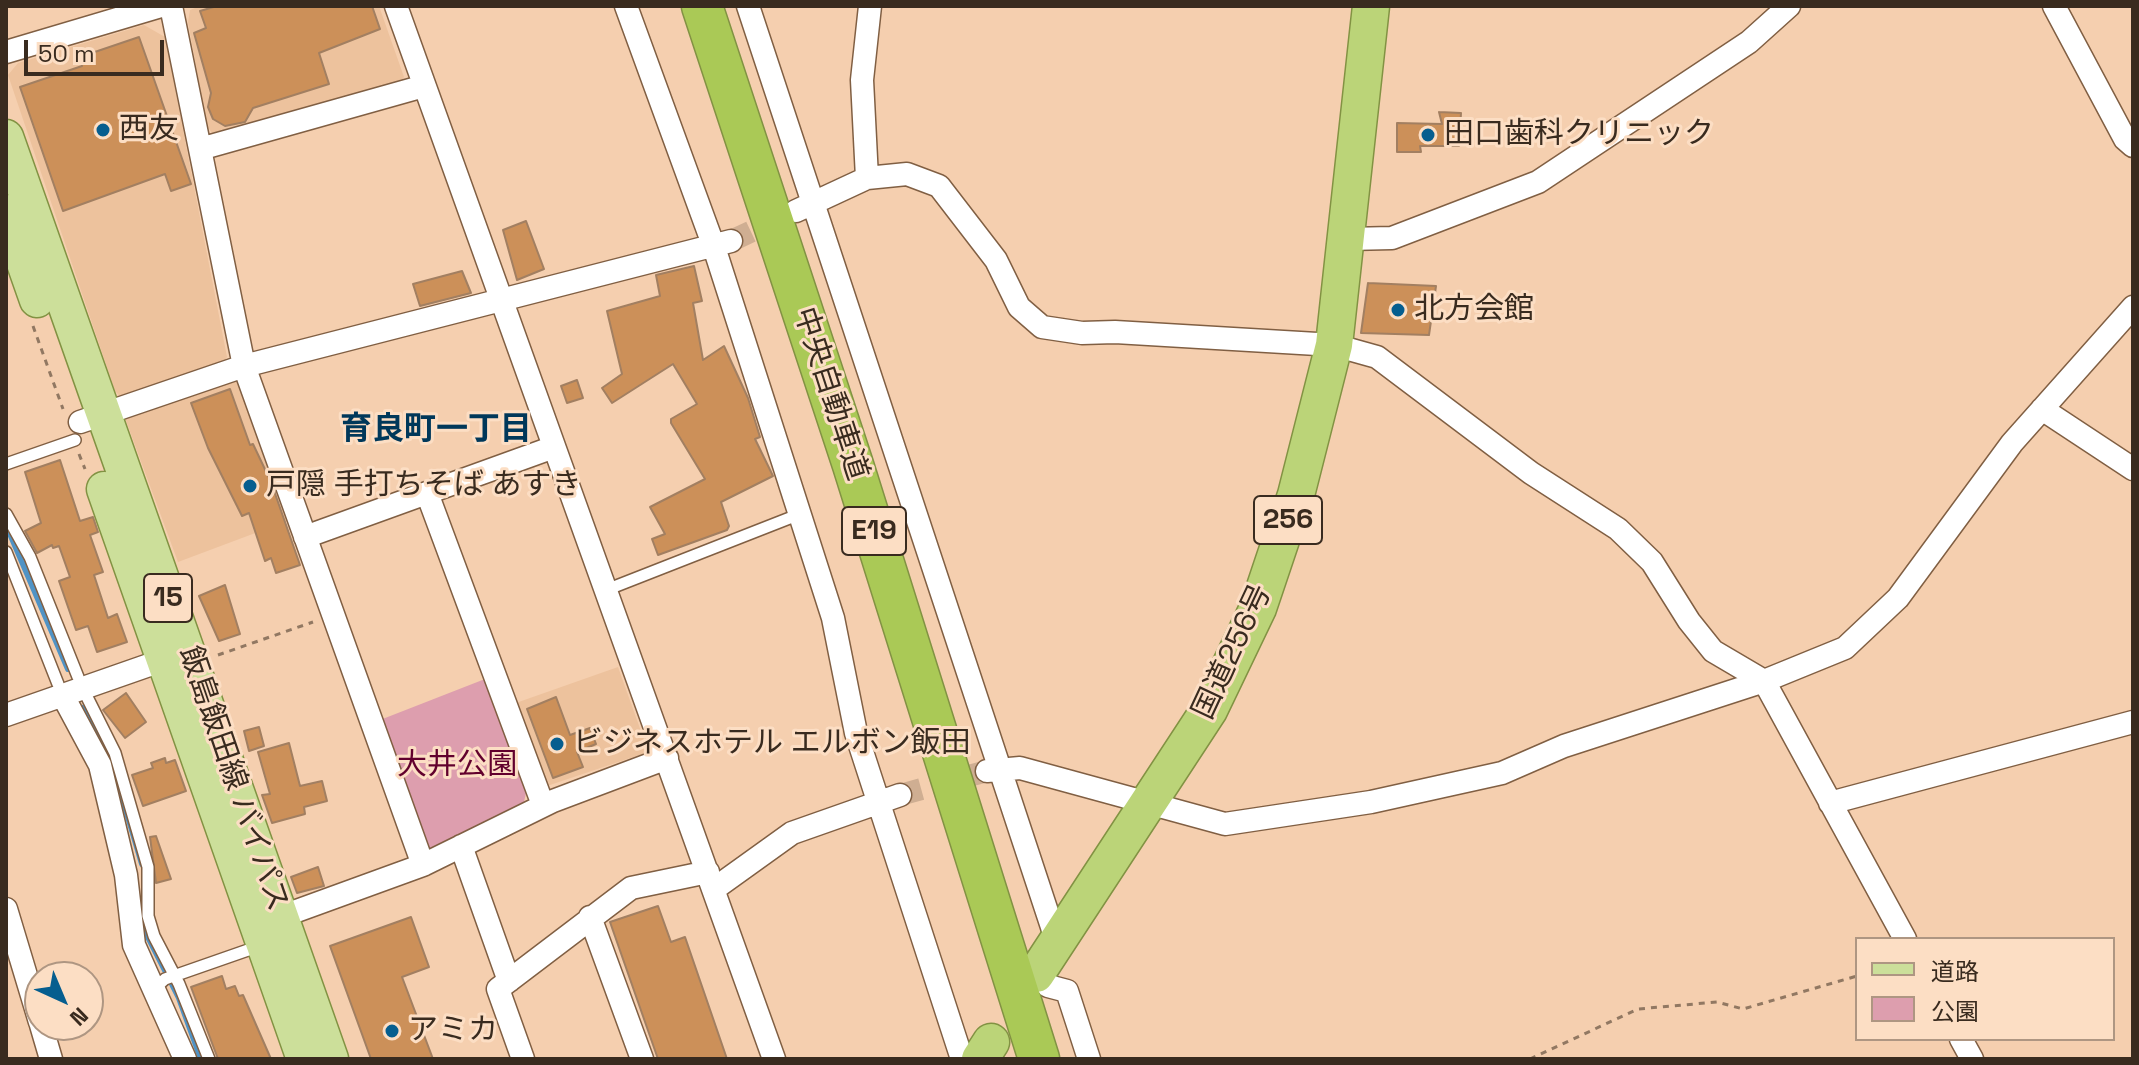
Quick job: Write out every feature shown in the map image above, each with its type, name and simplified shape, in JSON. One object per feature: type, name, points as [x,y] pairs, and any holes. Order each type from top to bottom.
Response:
[{"type":"highway","name":"中央自動車道","points":[[675,6],[736,182],[986,1055]]},
{"type":"highway","name":"中央自動車道","points":[[702,6],[849,451],[1039,1059]]},
{"type":"highway","name":"国道256号","points":[[1045,961],[1209,710],[1258,608],[1296,495],[1334,345],[1348,239],[1371,6]]},
{"type":"main road","name":"飯島飯田線 バイパス","points":[[6,137],[85,426]]},
{"type":"main road","name":"飯島飯田線 バイパス","points":[[6,212],[85,426],[188,656],[263,930],[304,1059]]},
{"type":"main road","name":"飯島飯田線 バイパス","points":[[263,930],[331,1059]]},
{"type":"street","points":[[6,52],[161,6]]},
{"type":"street","points":[[171,6],[244,366],[423,865]]},
{"type":"street","points":[[396,6],[774,1059]]},
{"type":"street","points":[[626,6],[722,244],[833,618],[856,733],[877,800],[986,1055]]},
{"type":"street","points":[[748,6],[806,207],[994,771],[1045,961],[1048,986],[1067,991],[1089,1059]]},
{"type":"street","points":[[867,178],[862,80],[870,6]]},
{"type":"street","points":[[1348,239],[1392,238],[1538,182],[1749,42],[1789,6]]},
{"type":"street","points":[[2054,6],[2117,125],[2133,146]]},
{"type":"street","points":[[200,149],[424,86]]},
{"type":"street","points":[[806,207],[867,178],[907,174],[939,186],[996,260],[1019,307],[1042,327],[1082,333],[1115,332],[1334,345],[1377,357],[1531,473],[1618,529],[1652,562],[1689,621],[1713,651],[1764,681],[1904,937]]},
{"type":"street","points":[[85,426],[244,366],[722,244]]},
{"type":"street","points":[[994,771],[1020,768],[1225,824],[1371,802],[1502,773],[1564,746],[1764,681],[1845,648],[1898,598],[2012,443],[2133,307]]},
{"type":"street","points":[[2042,409],[2133,469]]},
{"type":"street","points":[[305,537],[554,447]]},
{"type":"street","points":[[427,493],[543,805]]},
{"type":"street","points":[[6,715],[70,686],[188,656]]},
{"type":"street","points":[[70,686],[100,765],[126,875],[134,945],[167,980],[185,1059]]},
{"type":"street","points":[[1830,803],[2133,722]]},
{"type":"street","points":[[263,930],[423,865],[543,805],[667,758]]},
{"type":"street","points":[[523,1059],[498,989],[631,888],[711,881],[792,833],[877,800],[900,795]]},
{"type":"street","points":[[461,846],[509,981]]},
{"type":"street","points":[[6,909],[24,970]]},
{"type":"street","points":[[590,917],[642,1059]]},
{"type":"street","points":[[1962,1041],[1972,1059]]},
{"type":"lane","points":[[6,464],[85,426]]},
{"type":"lane","points":[[6,514],[30,557],[70,686]]},
{"type":"lane","points":[[606,590],[800,514]]},
{"type":"lane","points":[[6,552],[70,686]]},
{"type":"lane","points":[[209,1059],[167,980],[263,930]]},
{"type":"path","points":[[188,656],[331,615]]},
{"type":"path","points":[[1530,1059],[1638,1009],[1717,1002],[1743,1009],[1855,977]]},
{"type":"shaded area","points":[[200,6],[379,6],[404,77],[400,84],[212,133],[207,126],[188,22],[190,10]]},
{"type":"shaded area","points":[[144,25],[165,37],[227,357],[223,364],[122,398],[115,391],[8,75],[18,63]]},
{"type":"shaded area","points":[[232,378],[243,387],[290,520],[178,562],[125,418]]},
{"type":"shaded area","points":[[618,667],[647,748],[645,753],[544,787],[513,704]]},
{"type":"green space","name":"大井公園","points":[[485,679],[526,793],[524,802],[521,808],[428,850],[380,720]]},
{"type":"building","points":[[217,6],[372,6],[380,29],[319,53],[329,84],[253,108],[245,122],[225,126],[213,119],[208,107],[211,93],[194,33],[206,28],[200,11]]},
{"type":"building","name":"西友","points":[[139,37],[191,184],[171,191],[165,174],[63,211],[20,87],[82,66],[80,57]]},
{"type":"building","name":"田口歯科クリニック","points":[[1439,112],[1461,113],[1459,146],[1420,146],[1421,152],[1397,152],[1397,123],[1442,124]]},
{"type":"building","points":[[526,221],[544,269],[517,280],[503,230]]},
{"type":"building","points":[[694,266],[702,301],[693,303],[703,360],[724,346],[748,398],[760,437],[755,439],[773,476],[721,502],[729,526],[727,530],[658,555],[652,539],[665,534],[650,507],[705,479],[671,423],[671,419],[697,404],[673,364],[612,403],[602,388],[622,374],[607,311],[660,296],[656,275]]},
{"type":"building","points":[[462,271],[471,293],[420,306],[413,284]]},
{"type":"building","name":"北方会館","points":[[1368,283],[1436,286],[1429,335],[1361,333]]},
{"type":"building","points":[[577,380],[583,398],[567,403],[561,386]]},
{"type":"building","points":[[230,389],[250,445],[253,444],[271,482],[300,565],[276,573],[271,558],[265,561],[249,513],[242,516],[208,448],[191,403]]},
{"type":"building","points":[[60,460],[80,521],[93,517],[98,532],[90,535],[103,572],[94,575],[108,618],[117,614],[127,642],[97,652],[88,626],[76,630],[59,581],[70,577],[59,546],[53,548],[52,545],[37,553],[25,531],[41,523],[25,472]]},
{"type":"building","points":[[225,585],[240,634],[219,641],[199,596]]},
{"type":"building","points":[[126,693],[146,722],[125,738],[103,710]]},
{"type":"building","name":"ビジネスホテル エルボン飯田","points":[[556,697],[570,735],[590,728],[596,744],[577,752],[583,767],[553,778],[527,709]]},
{"type":"building","points":[[259,727],[264,746],[249,751],[244,731]]},
{"type":"building","points":[[289,743],[300,786],[322,781],[327,801],[304,807],[305,814],[272,823],[262,795],[270,794],[258,752]]},
{"type":"building","points":[[165,758],[166,763],[175,760],[186,791],[143,806],[132,775],[153,768],[151,763]]},
{"type":"building","points":[[156,836],[171,879],[156,883],[150,837]]},
{"type":"building","points":[[318,867],[324,886],[297,893],[291,877]]},
{"type":"building","points":[[658,906],[671,942],[685,937],[727,1059],[658,1059],[610,922]]},
{"type":"building","points":[[411,917],[429,967],[402,977],[433,1059],[371,1059],[330,946]]},
{"type":"building","points":[[222,976],[226,989],[235,986],[239,996],[243,995],[271,1059],[218,1059],[191,987]]},
{"type":"waterway","points":[[8,529],[68,669]]},
{"type":"waterway","points":[[82,708],[113,766],[142,864]]},
{"type":"waterway","points":[[143,899],[147,935],[179,998],[201,1059]]},
{"type":"tunnel","points":[[731,241],[780,218]]},
{"type":"tunnel","points":[[900,795],[987,771]]},
{"type":"place","name":"西友","points":[[103,130]]},
{"type":"place","name":"田口歯科クリニック","points":[[1428,135]]},
{"type":"place","name":"北方会館","points":[[1398,310]]},
{"type":"place","name":"戸隠 手打ちそば あすき","points":[[250,486]]},
{"type":"place","name":"ビジネスホテル エルボン飯田","points":[[557,744]]},
{"type":"place","name":"アミカ","points":[[392,1031]]},
{"type":"district","name":"育良町一丁目","points":[[436,430]]}]
